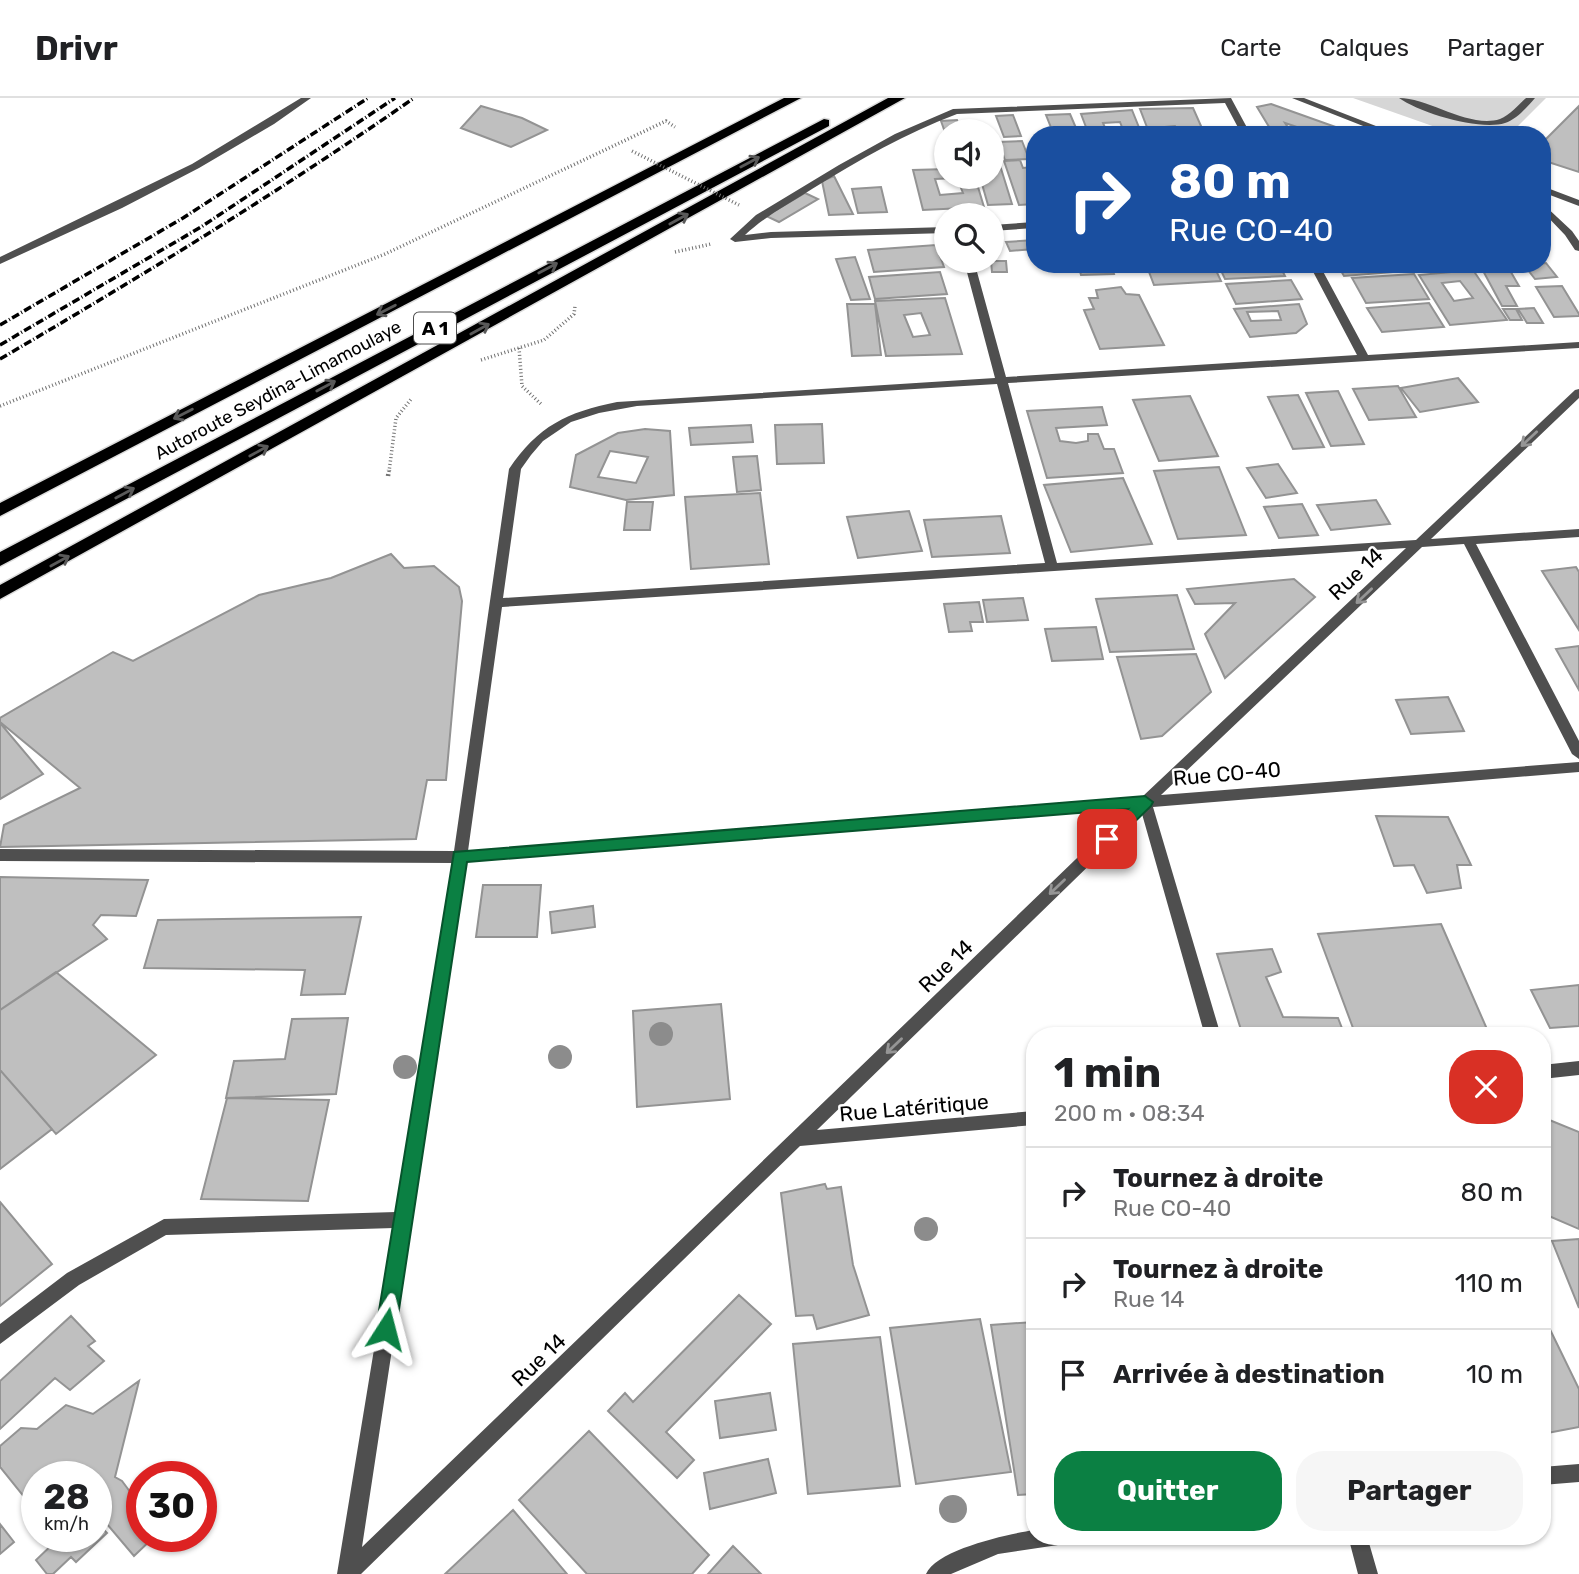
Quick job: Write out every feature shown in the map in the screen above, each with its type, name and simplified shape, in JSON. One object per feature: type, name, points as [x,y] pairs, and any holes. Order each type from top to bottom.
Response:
[{"type":"highway","name":"Autoroute Seydina-Limamoulaye","points":[[0,510],[794,98]]},
{"type":"highway","name":"Autoroute Seydina-Limamoulaye","points":[[0,560],[871,98]]},
{"type":"highway","points":[[0,593],[898,98]]},
{"type":"highway","points":[[0,495],[113,450]]},
{"type":"street","points":[[0,261],[193,168],[243,140],[307,98]]},
{"type":"street","points":[[1296,98],[1371,126]]},
{"type":"street","points":[[1403,98],[1446,113],[1495,122],[1506,120],[1531,98]]},
{"type":"street","points":[[735,239],[749,224],[831,174],[921,123],[956,111],[984,107],[1228,99],[1242,126]]},
{"type":"street","points":[[1551,192],[1579,202]]},
{"type":"street","points":[[1551,199],[1566,198]]},
{"type":"street","points":[[1551,215],[1579,248]]},
{"type":"street","points":[[1004,227],[1026,226]]},
{"type":"street","points":[[735,239],[771,234],[934,230]]},
{"type":"street","points":[[972,273],[1052,567]]},
{"type":"street","points":[[1319,273],[1364,358]]},
{"type":"street","points":[[347,1574],[460,857],[515,469],[524,454],[559,422],[584,410],[636,403],[1579,345]]},
{"type":"street","name":"Rue 14","points":[[347,1574],[1145,802],[1579,393]]},
{"type":"street","points":[[498,603],[1579,533]]},
{"type":"street","points":[[1468,540],[1579,754]]},
{"type":"street","name":"Rue CO-40","points":[[0,855],[460,857],[1579,767]]},
{"type":"street","points":[[1145,802],[1210,1027]]},
{"type":"street","points":[[1551,1071],[1579,1068]]},
{"type":"street","name":"Rue Latéritique","points":[[798,1139],[1026,1119]]},
{"type":"street","points":[[0,1335],[73,1279],[164,1227],[404,1220]]},
{"type":"street","points":[[1551,1475],[1579,1473]]},
{"type":"street","points":[[936,1574],[942,1568],[998,1545],[1026,1541]]},
{"type":"street","points":[[1359,1545],[1367,1574]]},
{"type":"path","points":[[0,406],[385,254],[666,121],[677,126],[666,132]]},
{"type":"path","points":[[643,144],[632,150],[739,205]]},
{"type":"path","points":[[670,253],[735,239]]},
{"type":"path","points":[[473,363],[544,340],[573,314],[575,306]]},
{"type":"path","points":[[519,348],[522,386],[559,422]]},
{"type":"path","points":[[388,476],[396,418],[410,399],[420,393]]},
{"type":"shaded area","points":[[1353,98],[1546,98],[1518,126],[1432,126]]},
{"type":"building","points":[[1271,104],[1333,126],[1294,126],[1285,123],[1287,126],[1269,126],[1257,107]]},
{"type":"building","points":[[481,106],[522,118],[547,130],[511,147],[461,128]]},
{"type":"building","points":[[1579,106],[1579,172],[1551,163],[1551,134]]},
{"type":"building","points":[[1193,108],[1201,126],[1147,126],[1140,109]]},
{"type":"building","points":[[1132,110],[1138,126],[1122,126],[1120,122],[1103,123],[1104,126],[1086,126],[1081,114]]},
{"type":"building","points":[[1070,114],[1075,126],[1050,126],[1046,115]]},
{"type":"building","points":[[1013,115],[1021,136],[1004,137],[1004,119],[997,119],[996,116]]},
{"type":"building","points":[[1022,141],[1026,159],[1005,160],[1004,142]]},
{"type":"building","points":[[1020,160],[1023,168],[1026,168],[1026,205],[1019,205],[1004,161]]},
{"type":"building","points":[[934,169],[934,189],[938,189],[940,195],[963,193],[961,189],[979,189],[983,203],[934,203],[934,209],[923,210],[913,170]]},
{"type":"building","points":[[834,176],[853,214],[829,215],[822,181]]},
{"type":"building","points":[[1004,178],[1012,204],[987,203],[983,189],[1004,189]]},
{"type":"building","points":[[881,187],[887,212],[858,213],[852,189]]},
{"type":"building","points":[[805,193],[818,199],[779,222],[766,216]]},
{"type":"building","points":[[1026,241],[1026,250],[1010,251],[1006,242]]},
{"type":"building","points":[[934,245],[934,268],[874,272],[868,250]]},
{"type":"building","points":[[855,257],[870,299],[851,300],[836,259]]},
{"type":"building","points":[[1551,269],[1557,277],[1535,279],[1530,273],[1551,273]]},
{"type":"building","points":[[940,273],[947,294],[875,299],[869,277]]},
{"type":"building","points":[[1080,273],[1114,274],[1081,275]]},
{"type":"building","points":[[1149,273],[1217,273],[1221,281],[1154,285]]},
{"type":"building","points":[[1222,273],[1284,273],[1285,276],[1225,279]]},
{"type":"building","points":[[1342,273],[1382,273],[1344,276]]},
{"type":"building","points":[[1475,273],[1507,320],[1450,325],[1419,275]],"holes":[[[1460,281],[1473,298],[1454,301],[1442,283]]]},
{"type":"building","points":[[1484,273],[1511,273],[1519,286],[1506,286],[1517,306],[1502,306]]},
{"type":"building","points":[[1414,274],[1429,299],[1366,303],[1352,278]]},
{"type":"building","points":[[1291,280],[1302,299],[1236,304],[1226,284]]},
{"type":"building","points":[[1562,286],[1579,316],[1554,317],[1536,287]]},
{"type":"building","points":[[1121,287],[1126,294],[1139,295],[1164,345],[1100,349],[1084,310],[1094,309],[1089,298],[1098,298],[1096,290]]},
{"type":"building","points":[[945,298],[962,354],[886,356],[875,301]],"holes":[[[921,313],[930,335],[913,337],[904,315]]]},
{"type":"building","points":[[1429,303],[1444,327],[1382,332],[1367,308]]},
{"type":"building","points":[[847,304],[875,304],[881,355],[852,356]]},
{"type":"building","points":[[1299,304],[1307,324],[1296,333],[1250,337],[1234,309]],"holes":[[[1278,311],[1281,320],[1251,321],[1247,312]]]},
{"type":"building","points":[[1534,308],[1543,323],[1527,323],[1518,309]]},
{"type":"building","points":[[1503,309],[1516,309],[1522,320],[1510,320]]},
{"type":"building","points":[[1458,378],[1478,402],[1420,412],[1401,388]]},
{"type":"building","points":[[1398,386],[1416,417],[1369,420],[1353,389]]},
{"type":"building","points":[[1338,391],[1364,444],[1331,446],[1306,393]]},
{"type":"building","points":[[1298,395],[1324,447],[1293,449],[1268,397]]},
{"type":"building","points":[[1190,396],[1218,456],[1159,461],[1133,400]]},
{"type":"building","points":[[1102,407],[1107,425],[1056,428],[1060,441],[1088,441],[1088,434],[1098,434],[1104,449],[1114,449],[1123,473],[1047,478],[1027,411]]},
{"type":"building","points":[[822,424],[824,463],[777,464],[775,425]]},
{"type":"building","points":[[751,425],[753,442],[691,445],[689,428]]},
{"type":"building","points":[[645,429],[670,431],[674,495],[626,500],[570,487],[576,455],[618,433]],"holes":[[[610,451],[648,457],[636,483],[598,477]]]},
{"type":"building","points":[[757,456],[761,490],[737,492],[733,457]]},
{"type":"building","points":[[1278,464],[1297,493],[1266,498],[1247,468]]},
{"type":"building","points":[[1219,467],[1246,535],[1178,539],[1154,471]]},
{"type":"building","points":[[1123,478],[1152,544],[1071,552],[1044,485]]},
{"type":"building","points":[[760,493],[769,564],[691,569],[685,497]]},
{"type":"building","points":[[1376,500],[1390,524],[1331,530],[1317,505]]},
{"type":"building","points":[[627,502],[653,502],[650,530],[624,530]]},
{"type":"building","points":[[1302,504],[1318,535],[1279,538],[1264,507]]},
{"type":"building","points":[[909,511],[922,551],[858,558],[847,517]]},
{"type":"building","points":[[1001,516],[1010,553],[932,557],[924,520]]},
{"type":"building","points":[[391,554],[404,568],[434,566],[459,587],[462,601],[446,780],[427,780],[416,839],[0,847],[4,825],[80,788],[0,722],[0,718],[113,652],[133,661],[259,595],[331,578]]},
{"type":"building","points":[[1576,567],[1579,572],[1579,630],[1542,571]]},
{"type":"building","points":[[1294,579],[1315,597],[1225,678],[1205,634],[1235,603],[1195,604],[1187,589]]},
{"type":"building","points":[[1177,595],[1194,649],[1110,652],[1096,599]]},
{"type":"building","points":[[1023,598],[1028,620],[987,622],[983,600]]},
{"type":"building","points":[[979,602],[983,622],[970,622],[972,631],[949,632],[944,604]]},
{"type":"building","points":[[1096,627],[1103,659],[1052,661],[1045,629]]},
{"type":"building","points":[[1579,646],[1579,690],[1556,649]]},
{"type":"building","points":[[1196,654],[1211,692],[1162,736],[1141,739],[1117,657]]},
{"type":"building","points":[[1448,697],[1464,731],[1411,734],[1396,700]]},
{"type":"building","points":[[0,723],[43,774],[0,799]]},
{"type":"building","points":[[1376,816],[1448,817],[1471,865],[1457,865],[1461,888],[1427,893],[1414,865],[1394,866]]},
{"type":"building","points":[[0,877],[148,880],[136,916],[101,915],[93,925],[107,939],[0,1010]]},
{"type":"building","points":[[483,885],[541,885],[537,937],[476,937]]},
{"type":"building","points":[[593,906],[595,927],[552,933],[550,912]]},
{"type":"building","points":[[361,917],[345,994],[301,995],[305,970],[144,968],[158,920]]},
{"type":"building","points":[[1441,924],[1486,1027],[1353,1027],[1318,934]]},
{"type":"building","points":[[1272,949],[1281,972],[1266,977],[1283,1017],[1338,1018],[1342,1027],[1240,1027],[1217,954]]},
{"type":"building","points":[[56,972],[156,1055],[56,1134],[0,1070],[0,1010]]},
{"type":"building","points":[[1579,985],[1579,1026],[1550,1027],[1531,990]]},
{"type":"building","points":[[721,1004],[730,1099],[637,1107],[633,1011]]},
{"type":"building","points":[[348,1018],[336,1094],[226,1098],[234,1061],[285,1059],[292,1019]]},
{"type":"building","points":[[0,1070],[52,1129],[0,1169]]},
{"type":"building","points":[[227,1098],[329,1100],[308,1201],[201,1199]]},
{"type":"building","points":[[1551,1121],[1579,1132],[1579,1229],[1551,1217]]},
{"type":"building","points":[[825,1184],[827,1189],[841,1187],[853,1265],[869,1315],[817,1329],[813,1315],[796,1316],[781,1193]]},
{"type":"building","points":[[0,1202],[52,1264],[0,1306]]},
{"type":"building","points":[[1579,1239],[1579,1308],[1552,1241]]},
{"type":"building","points":[[739,1295],[771,1324],[666,1432],[694,1460],[677,1478],[608,1411],[625,1393],[633,1402]]},
{"type":"building","points":[[71,1316],[95,1341],[88,1346],[104,1361],[70,1390],[55,1378],[0,1429],[0,1381]]},
{"type":"building","points":[[980,1319],[1011,1472],[916,1484],[890,1328]]},
{"type":"building","points":[[1026,1323],[1026,1494],[1018,1495],[991,1325]]},
{"type":"building","points":[[1551,1331],[1579,1389],[1579,1427],[1551,1432]]},
{"type":"building","points":[[880,1337],[900,1486],[808,1494],[793,1344]]},
{"type":"building","points":[[139,1381],[115,1477],[126,1486],[126,1547],[112,1530],[112,1461],[21,1461],[21,1493],[0,1467],[0,1446],[21,1428],[37,1429],[66,1405],[93,1414]]},
{"type":"building","points":[[770,1393],[776,1430],[720,1438],[715,1401]]},
{"type":"building","points":[[589,1431],[709,1555],[692,1574],[587,1574],[519,1500]]},
{"type":"building","points":[[768,1459],[776,1493],[710,1509],[704,1473]]},
{"type":"building","points":[[513,1510],[567,1574],[445,1574]]},
{"type":"building","points":[[0,1524],[14,1542],[0,1554]]},
{"type":"building","points":[[733,1546],[761,1574],[708,1574]]},
{"type":"building","points":[[44,1552],[87,1552],[76,1562],[71,1557],[53,1574],[47,1574],[36,1560]]},
{"type":"railway","points":[[0,325],[183,218],[368,98]]},
{"type":"railway","points":[[0,345],[201,227],[395,98]]},
{"type":"railway","points":[[0,359],[210,233],[414,98]]},
{"type":"route","points":[[386,1329],[460,857],[1145,802],[1107,839]]}]
